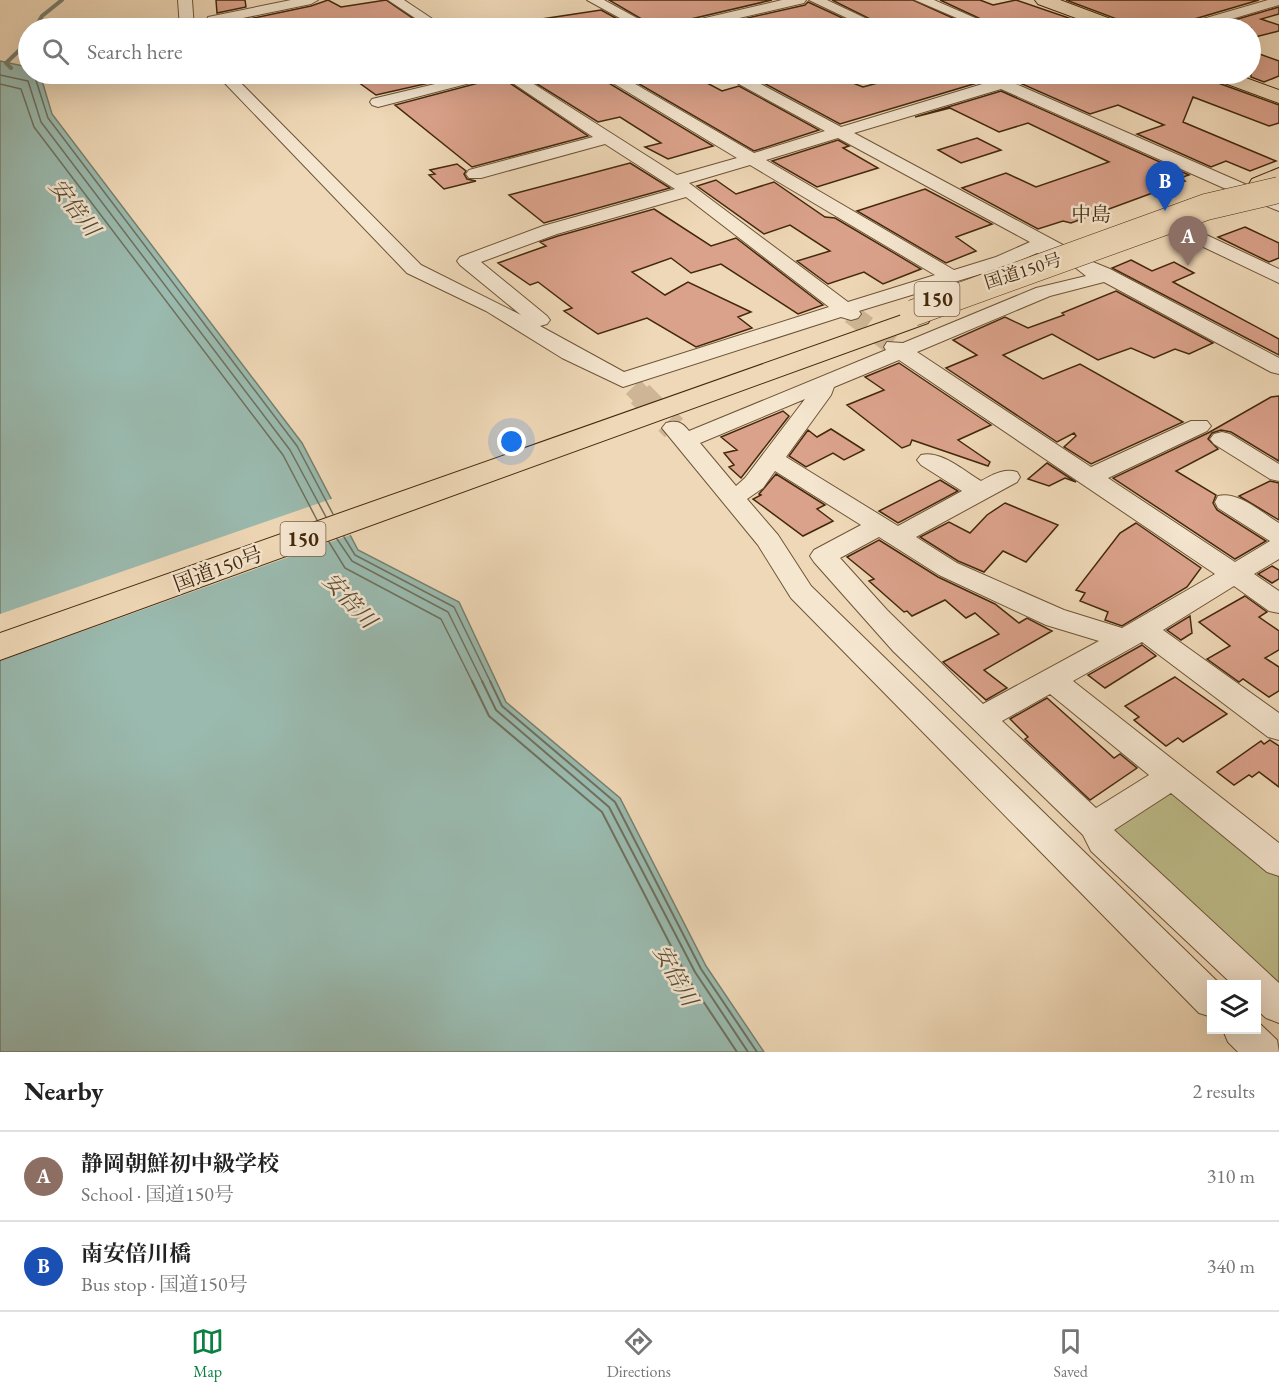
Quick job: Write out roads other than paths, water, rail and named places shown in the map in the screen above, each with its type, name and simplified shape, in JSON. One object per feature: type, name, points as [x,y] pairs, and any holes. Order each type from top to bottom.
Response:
[{"type":"main road","points":[[1029,0],[1076,18]]},
{"type":"main road","points":[[1044,0],[1092,18]]},
{"type":"main road","points":[[1261,83],[1279,90]]},
{"type":"main road","points":[[1245,84],[1279,97]]},
{"type":"main road","name":"国道150号","points":[[1074,259],[1181,229],[1271,189]]},
{"type":"main road","name":"国道150号","points":[[0,647],[600,426],[744,388],[845,353],[1074,259],[1271,189]]},
{"type":"main road","name":"国道150号","points":[[0,628],[600,426],[1207,216],[1271,189]]},
{"type":"street","points":[[184,0],[186,18]]},
{"type":"street","points":[[223,18],[311,0]]},
{"type":"street","points":[[395,0],[423,18]]},
{"type":"street","points":[[594,0],[629,18]]},
{"type":"street","points":[[722,18],[799,0]]},
{"type":"street","points":[[816,0],[856,18]]},
{"type":"street","points":[[922,0],[966,18]]},
{"type":"street","points":[[1222,18],[1279,2]]},
{"type":"street","points":[[234,84],[414,268],[493,307],[570,353],[628,384],[652,368],[846,312],[1003,261],[1032,248],[1074,259],[1096,279],[1043,292],[824,383],[680,434],[769,541],[781,564],[808,601],[1207,996]]},
{"type":"street","points":[[378,102],[453,84]]},
{"type":"street","points":[[523,84],[681,186],[846,312]]},
{"type":"street","points":[[625,84],[952,277]]},
{"type":"street","points":[[750,84],[1279,367]]},
{"type":"street","points":[[570,353],[565,340],[467,261],[751,159],[998,84]]},
{"type":"street","points":[[1004,84],[1271,189]]},
{"type":"street","points":[[475,174],[607,138]]},
{"type":"street","points":[[1181,229],[1279,277]]},
{"type":"street","points":[[899,350],[1279,604]]},
{"type":"street","points":[[733,495],[749,487],[773,459],[820,394],[824,383]]},
{"type":"street","points":[[1086,476],[1102,472],[1199,426]]},
{"type":"street","points":[[1222,439],[1279,474]]},
{"type":"street","points":[[773,459],[948,569],[1056,618],[1099,629],[1132,634],[1279,729]]},
{"type":"street","points":[[929,460],[981,492]]},
{"type":"street","points":[[1008,477],[981,492],[823,556],[847,579],[877,616],[980,719],[1094,826],[1103,841],[1251,980]]},
{"type":"street","points":[[1227,502],[1279,535]]},
{"type":"street","points":[[980,719],[1132,634],[1279,547]]},
{"type":"street","points":[[1051,679],[1279,862]]},
{"type":"street","points":[[1094,826],[1173,776]]},
{"type":"street","points":[[1261,990],[1279,1006]]},
{"type":"street","points":[[1246,1034],[1264,1052]]},
{"type":"water","name":"安倍川","points":[[0,61],[18,65],[18,84],[43,84],[52,114],[302,443],[358,550],[459,602],[506,702],[620,798],[706,966],[764,1052],[0,1052]]},
{"type":"waterway","points":[[41,18],[62,0]]},
{"type":"waterway","points":[[11,68],[6,63],[18,52]]},
{"type":"tunnel","points":[[851,314],[895,347]]},
{"type":"tunnel","points":[[633,387],[674,428]]},
{"type":"place","name":"南安倍川橋","points":[[1165,211]]},
{"type":"place","name":"静岡朝鮮初中級学校","points":[[1188,266]]},
{"type":"district","name":"中島","points":[[1091,214]]}]
